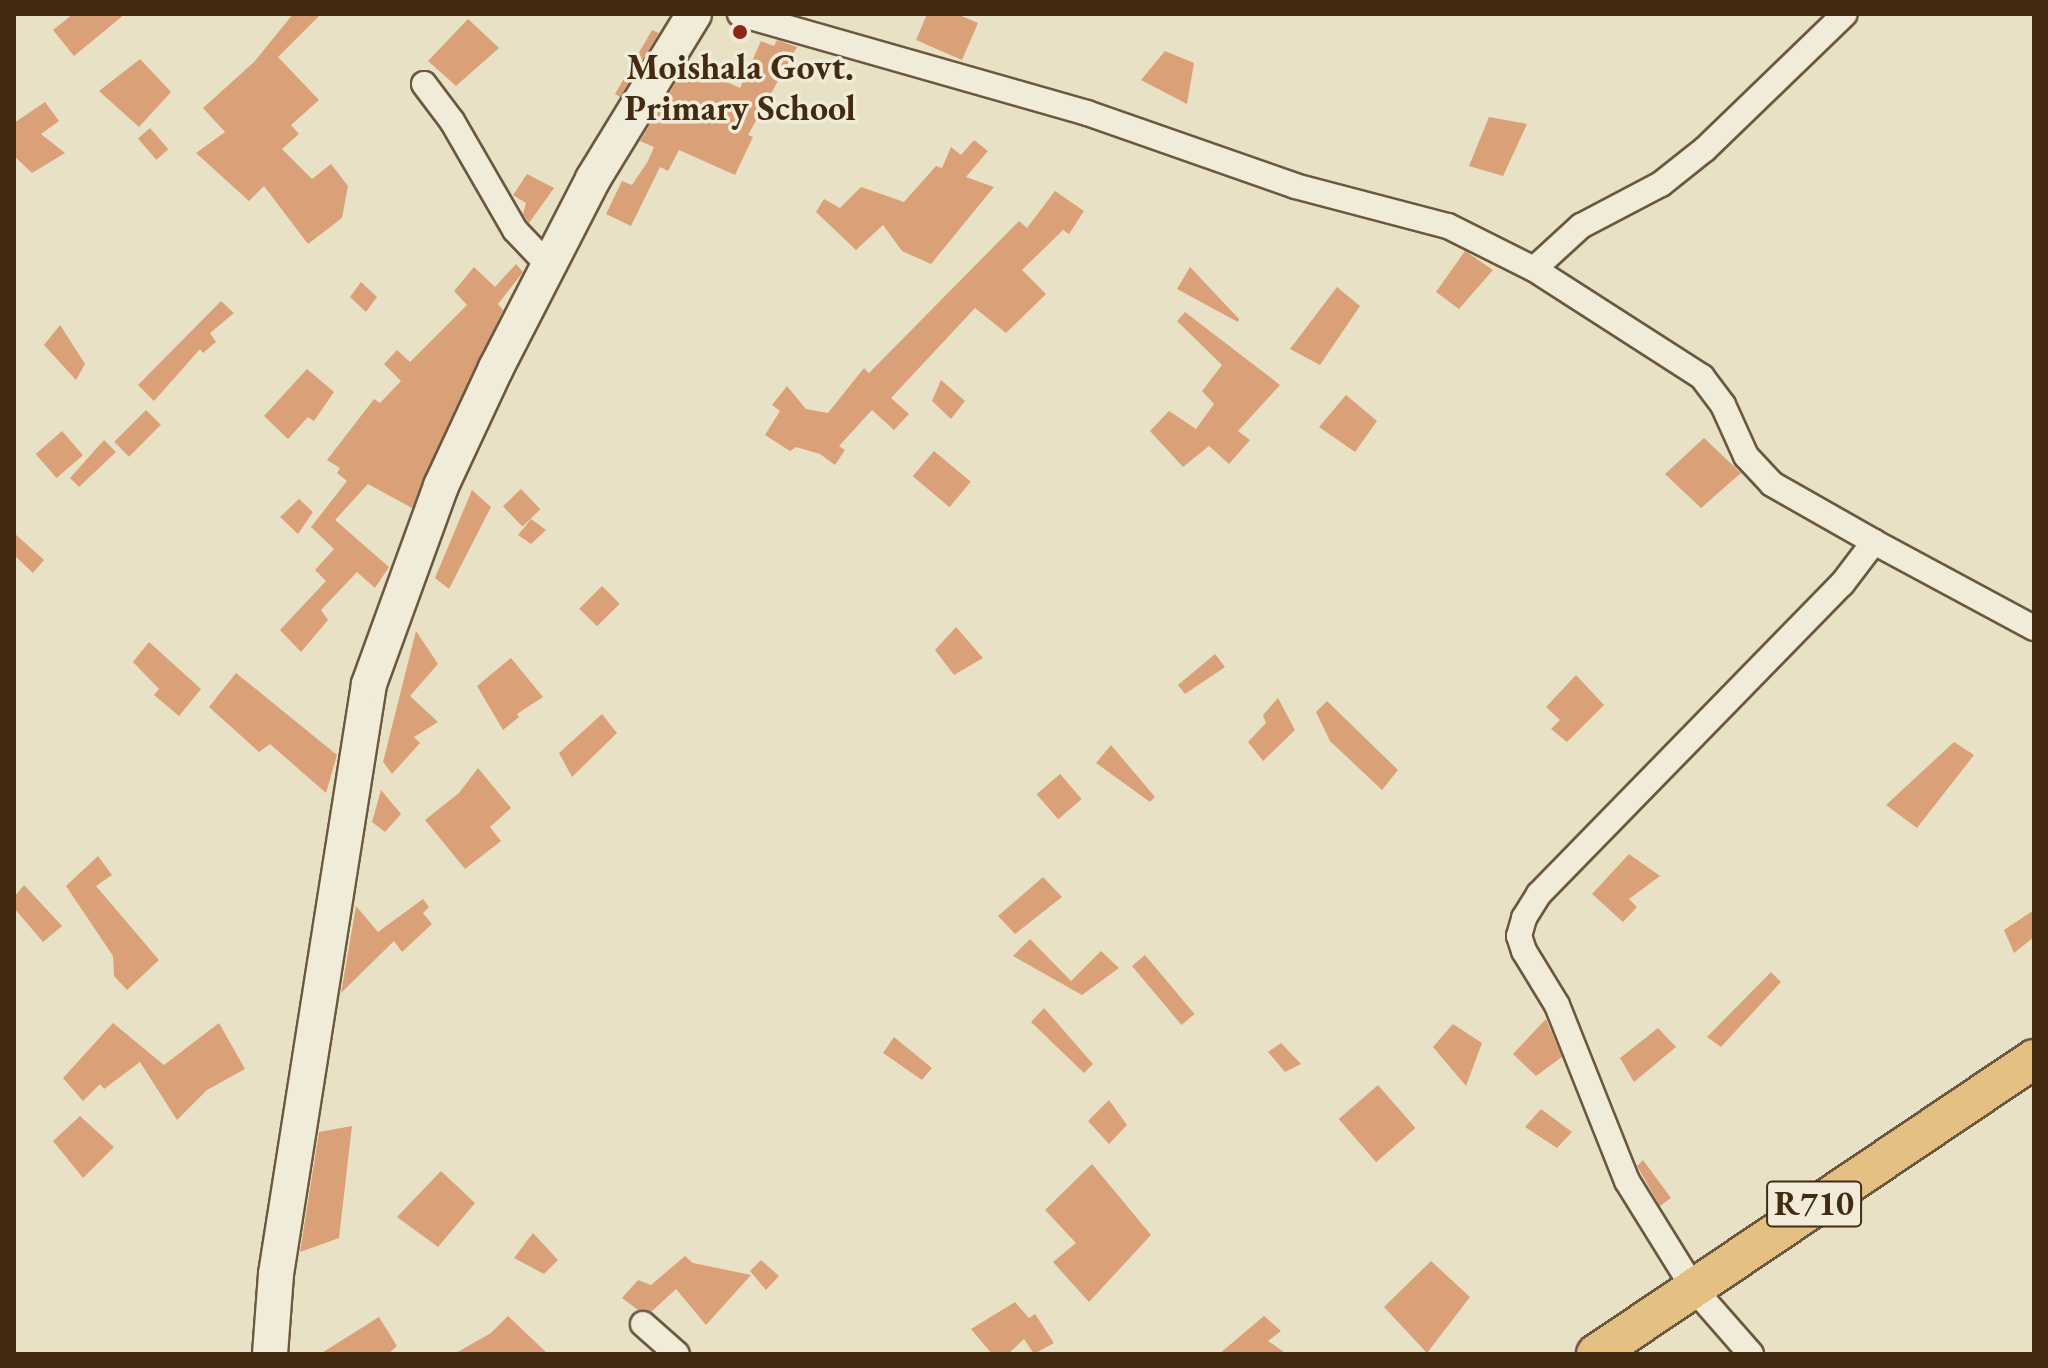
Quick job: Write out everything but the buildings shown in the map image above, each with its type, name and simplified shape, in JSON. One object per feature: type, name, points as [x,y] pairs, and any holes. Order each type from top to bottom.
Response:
[{"type":"main road","name":"R710","points":[[1596,1354],[1875,1161],[2034,1059]]},
{"type":"street","points":[[270,1354],[276,1274],[369,684],[441,486],[593,179],[694,14]]},
{"type":"street","points":[[740,14],[1087,113],[1295,186],[1448,226],[1534,269],[1702,377],[1723,405],[1746,456],[1772,484],[2033,627]]},
{"type":"street","points":[[1534,269],[1581,226],[1661,184],[1705,149],[1845,14]]},
{"type":"street","points":[[424,84],[452,121],[515,230],[549,266]]},
{"type":"street","points":[[1751,1354],[1694,1289],[1627,1181],[1557,1005],[1519,936],[1539,894],[1842,584],[1874,542]]},
{"type":"street","points":[[643,1324],[677,1354]]},
{"type":"place","name":"Moishala Govt. Primary School","points":[[740,32]]}]
